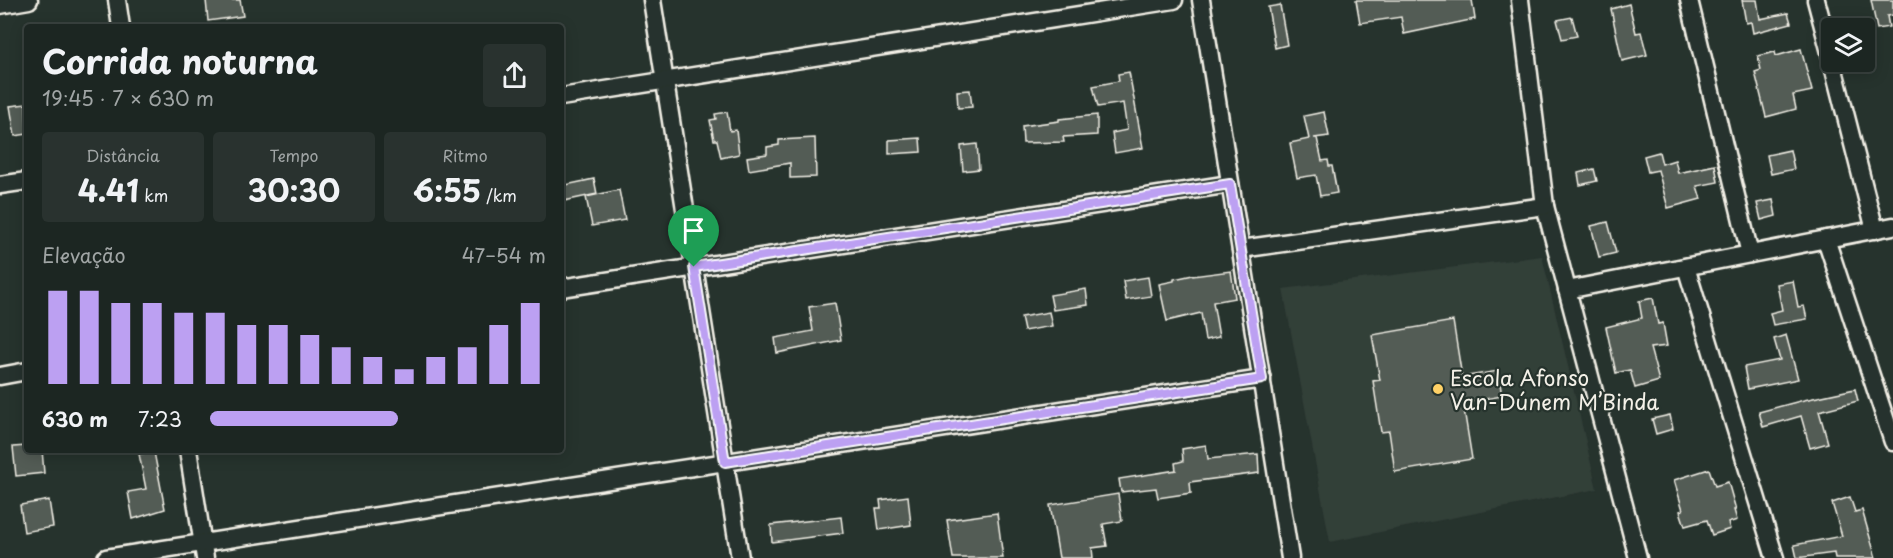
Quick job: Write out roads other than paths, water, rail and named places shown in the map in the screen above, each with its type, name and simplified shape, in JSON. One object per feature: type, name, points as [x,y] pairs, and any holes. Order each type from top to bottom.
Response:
[{"type":"street","points":[[0,5],[30,0]]},
{"type":"street","points":[[117,0],[121,24]]},
{"type":"street","points":[[651,0],[740,558]]},
{"type":"street","points":[[564,97],[1174,0]]},
{"type":"street","points":[[1201,0],[1290,558]]},
{"type":"street","points":[[1520,0],[1545,206],[1638,558]]},
{"type":"street","points":[[1689,0],[1750,254]]},
{"type":"street","points":[[1816,0],[1821,19]]},
{"type":"street","points":[[1835,72],[1875,230]]},
{"type":"street","points":[[0,185],[24,181]]},
{"type":"street","points":[[564,288],[1230,184]]},
{"type":"street","points":[[1240,249],[1545,206]]},
{"type":"street","points":[[1567,290],[1893,226]]},
{"type":"street","points":[[1826,240],[1893,442]]},
{"type":"street","points":[[1686,267],[1774,558]]},
{"type":"street","points":[[0,376],[24,372]]},
{"type":"street","points":[[106,558],[204,550],[725,462],[1262,379]]},
{"type":"street","points":[[188,453],[204,550]]},
{"type":"place","name":"Escola Afonso Van-Dúnem M’Binda","points":[[1438,389]]}]
